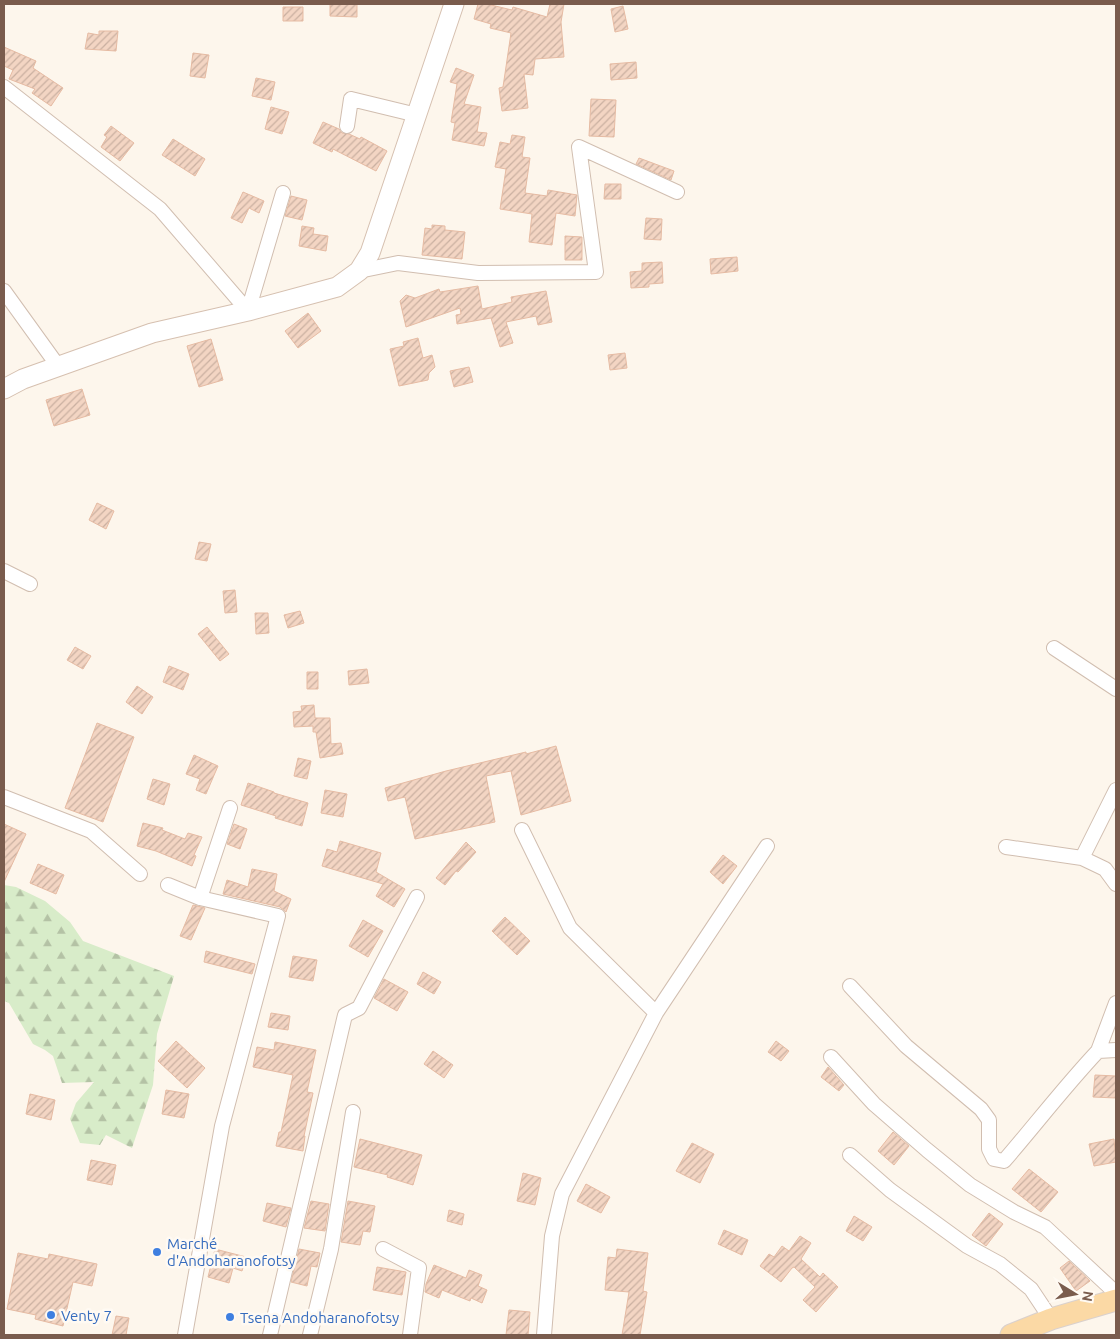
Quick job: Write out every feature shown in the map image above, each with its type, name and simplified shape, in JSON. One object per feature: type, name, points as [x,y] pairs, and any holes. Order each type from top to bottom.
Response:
[{"type":"main road","points":[[1011,1335],[1051,1319],[1114,1301]]},
{"type":"street","points":[[4,389],[23,379],[152,332],[248,311],[337,287],[359,270],[370,253],[454,4]]},
{"type":"street","points":[[4,87],[160,209],[248,311]]},
{"type":"street","points":[[347,126],[351,99],[417,115]]},
{"type":"street","points":[[359,270],[398,263],[478,273],[596,272],[579,147],[677,192]]},
{"type":"street","points":[[248,311],[283,193]]},
{"type":"street","points":[[4,291],[58,366]]},
{"type":"street","points":[[4,571],[30,584]]},
{"type":"street","points":[[1054,648],[1116,689]]},
{"type":"street","points":[[1082,858],[1116,790]]},
{"type":"street","points":[[4,797],[92,831],[140,874]]},
{"type":"street","points":[[200,898],[230,808]]},
{"type":"street","points":[[522,830],[570,928],[656,1013]]},
{"type":"street","points":[[544,1335],[552,1236],[562,1194],[656,1013],[767,846]]},
{"type":"street","points":[[1006,847],[1082,858],[1105,869],[1116,884]]},
{"type":"street","points":[[168,884],[200,898],[278,916],[222,1126],[185,1335]]},
{"type":"street","points":[[270,1335],[345,1015],[359,1008],[417,897]]},
{"type":"street","points":[[850,986],[906,1046],[982,1109],[989,1120],[988,1149],[994,1159],[1004,1161],[1069,1081],[1098,1050],[1116,1003]]},
{"type":"street","points":[[1098,1050],[1116,1050]]},
{"type":"street","points":[[831,1057],[874,1104],[970,1185],[1014,1212],[1045,1227],[1114,1301]]},
{"type":"street","points":[[310,1335],[331,1249],[353,1112]]},
{"type":"street","points":[[850,1155],[890,1190],[967,1246],[1000,1264],[1031,1289],[1051,1319]]},
{"type":"street","points":[[383,1249],[419,1268],[410,1335]]},
{"type":"green space","points":[[4,885],[16,887],[45,901],[70,922],[83,941],[174,976],[157,1034],[153,1085],[132,1148],[106,1135],[100,1145],[80,1143],[70,1119],[76,1103],[94,1082],[62,1083],[53,1056],[33,1044],[9,1003],[4,1001]]},
{"type":"building","points":[[330,4],[357,4],[357,17],[330,16]]},
{"type":"building","points":[[478,4],[487,4],[512,10],[513,7],[547,17],[550,4],[564,4],[561,22],[564,57],[535,59],[533,75],[524,74],[528,108],[502,111],[499,88],[503,87],[511,33],[490,28],[491,24],[474,19]]},
{"type":"building","points":[[623,6],[628,29],[615,32],[611,9]]},
{"type":"building","points":[[283,7],[303,7],[303,21],[283,21]]},
{"type":"building","points":[[99,31],[118,31],[116,51],[85,49],[88,33],[99,35]]},
{"type":"building","points":[[4,47],[36,61],[33,68],[63,88],[51,106],[32,93],[35,89],[9,79],[13,70],[4,66]]},
{"type":"building","points":[[193,53],[209,55],[205,78],[190,76]]},
{"type":"building","points":[[636,62],[637,78],[611,80],[610,64]]},
{"type":"building","points":[[456,68],[474,75],[464,104],[481,107],[477,132],[487,133],[484,146],[452,140],[455,123],[451,122],[457,84],[450,82]]},
{"type":"building","points":[[256,78],[275,82],[271,100],[252,96]]},
{"type":"building","points":[[591,99],[616,100],[614,137],[589,136]]},
{"type":"building","points":[[271,107],[289,112],[282,134],[265,129]]},
{"type":"building","points":[[323,122],[339,129],[342,133],[360,139],[361,137],[387,151],[376,171],[333,149],[332,152],[313,143]]},
{"type":"building","points":[[111,126],[134,143],[120,161],[101,147],[107,137],[104,135]]},
{"type":"building","points":[[512,135],[525,137],[522,157],[530,158],[525,193],[547,196],[548,190],[577,195],[575,216],[556,213],[552,245],[529,242],[532,214],[500,209],[506,169],[495,167],[500,142],[510,144]]},
{"type":"building","points":[[173,139],[205,159],[195,176],[162,155]]},
{"type":"building","points":[[639,158],[674,171],[671,180],[636,164]]},
{"type":"building","points":[[605,184],[621,184],[621,199],[604,199]]},
{"type":"building","points":[[243,192],[264,201],[259,213],[249,208],[242,223],[231,218]]},
{"type":"building","points":[[291,196],[307,200],[302,220],[285,216]]},
{"type":"building","points":[[646,218],[662,219],[661,240],[644,239]]},
{"type":"building","points":[[432,225],[445,226],[445,230],[465,232],[462,259],[422,255],[425,228],[432,229]]},
{"type":"building","points":[[302,226],[314,228],[313,234],[328,236],[326,251],[299,246]]},
{"type":"building","points":[[565,236],[582,237],[582,260],[565,260]]},
{"type":"building","points":[[737,257],[738,271],[711,274],[710,259]]},
{"type":"building","points":[[662,262],[663,283],[649,284],[649,287],[631,288],[630,272],[642,271],[642,263]]},
{"type":"building","points":[[478,286],[482,309],[512,302],[511,297],[546,291],[552,322],[538,325],[536,316],[506,322],[513,343],[500,347],[491,318],[457,324],[456,315],[461,314],[460,308],[406,327],[400,301],[406,295],[415,298],[439,289],[440,292]]},
{"type":"building","points":[[308,313],[321,331],[298,348],[285,331]]},
{"type":"building","points":[[418,338],[423,358],[432,355],[435,367],[429,373],[428,380],[399,386],[390,349],[404,346],[403,342]]},
{"type":"building","points":[[211,339],[223,380],[199,387],[187,346]]},
{"type":"building","points":[[625,353],[627,368],[610,370],[608,355]]},
{"type":"building","points":[[469,367],[473,382],[454,387],[450,371]]},
{"type":"building","points":[[82,389],[90,415],[54,426],[46,400]]},
{"type":"building","points":[[97,503],[114,511],[106,529],[89,520]]},
{"type":"building","points":[[199,542],[211,544],[207,561],[195,559]]},
{"type":"building","points":[[235,590],[237,612],[225,613],[223,591]]},
{"type":"building","points":[[300,611],[304,623],[288,628],[284,615]]},
{"type":"building","points":[[255,613],[268,613],[269,633],[256,634]]},
{"type":"building","points":[[207,627],[229,654],[220,661],[198,634]]},
{"type":"building","points":[[75,647],[91,656],[83,669],[67,660]]},
{"type":"building","points":[[169,666],[189,674],[183,690],[163,682]]},
{"type":"building","points":[[367,669],[369,683],[349,685],[348,671]]},
{"type":"building","points":[[307,672],[318,672],[318,689],[307,689]]},
{"type":"building","points":[[137,686],[153,697],[142,714],[126,702]]},
{"type":"building","points":[[314,705],[315,718],[330,718],[331,744],[341,743],[343,754],[320,758],[316,732],[313,732],[313,726],[294,727],[293,712],[302,711],[301,706]]},
{"type":"building","points":[[97,723],[134,737],[103,822],[65,808]]},
{"type":"building","points":[[556,746],[571,801],[521,815],[511,771],[486,776],[495,822],[415,839],[405,797],[388,801],[385,788],[446,771]]},
{"type":"building","points":[[194,755],[218,766],[206,794],[196,790],[200,779],[186,774]]},
{"type":"building","points":[[298,758],[311,761],[307,779],[294,776]]},
{"type":"building","points":[[153,779],[170,784],[164,805],[147,799]]},
{"type":"building","points":[[248,783],[308,803],[302,826],[241,805]]},
{"type":"building","points":[[325,790],[347,794],[343,817],[321,813]]},
{"type":"building","points":[[143,823],[163,828],[162,830],[185,839],[188,833],[202,837],[194,855],[196,856],[192,866],[156,851],[137,846]]},
{"type":"building","points":[[4,824],[26,834],[4,882]]},
{"type":"building","points":[[234,824],[247,829],[240,849],[227,844]]},
{"type":"building","points":[[340,841],[381,853],[376,872],[405,889],[394,907],[376,896],[383,884],[322,866],[327,849],[337,852]]},
{"type":"building","points":[[466,842],[476,852],[458,872],[456,871],[445,885],[436,878]]},
{"type":"building","points":[[723,855],[737,866],[723,884],[710,872]]},
{"type":"building","points":[[38,864],[64,875],[56,894],[30,883]]},
{"type":"building","points":[[252,869],[277,874],[274,891],[291,899],[286,912],[280,907],[223,894],[227,880],[248,887]]},
{"type":"building","points":[[193,905],[205,908],[191,940],[180,936]]},
{"type":"building","points":[[505,917],[530,941],[517,955],[492,931]]},
{"type":"building","points":[[363,920],[383,931],[368,957],[349,946]]},
{"type":"building","points":[[206,951],[255,964],[252,974],[204,962]]},
{"type":"building","points":[[293,956],[317,960],[313,981],[289,977]]},
{"type":"building","points":[[423,972],[441,982],[434,994],[417,984]]},
{"type":"building","points":[[384,979],[408,992],[397,1011],[374,998]]},
{"type":"building","points":[[271,1013],[290,1016],[288,1030],[268,1027]]},
{"type":"building","points":[[176,1041],[205,1068],[187,1088],[158,1061]]},
{"type":"building","points":[[776,1041],[789,1051],[781,1061],[768,1052]]},
{"type":"building","points":[[275,1042],[316,1050],[307,1092],[313,1093],[304,1136],[303,1151],[276,1146],[279,1132],[281,1132],[293,1075],[253,1067],[257,1047],[274,1050]]},
{"type":"building","points":[[433,1051],[453,1065],[444,1078],[424,1064]]},
{"type":"building","points":[[828,1067],[844,1085],[839,1091],[821,1077]]},
{"type":"building","points":[[1095,1075],[1116,1076],[1116,1098],[1093,1097]]},
{"type":"building","points":[[166,1090],[189,1094],[184,1118],[162,1114]]},
{"type":"building","points":[[30,1094],[55,1100],[51,1120],[26,1114]]},
{"type":"building","points":[[893,1132],[909,1146],[894,1165],[878,1151]]},
{"type":"building","points":[[360,1139],[422,1155],[413,1185],[387,1177],[388,1175],[354,1167]]},
{"type":"building","points":[[1114,1139],[1116,1162],[1094,1166],[1089,1144]]},
{"type":"building","points":[[692,1143],[714,1154],[700,1183],[676,1171]]},
{"type":"building","points":[[91,1160],[116,1165],[112,1185],[87,1180]]},
{"type":"building","points":[[1029,1169],[1058,1192],[1041,1212],[1012,1189]]},
{"type":"building","points":[[523,1173],[541,1178],[535,1205],[517,1201]]},
{"type":"building","points":[[586,1184],[610,1197],[601,1213],[577,1201]]},
{"type":"building","points":[[311,1201],[329,1204],[325,1231],[304,1228]]},
{"type":"building","points":[[348,1201],[375,1206],[370,1232],[363,1231],[360,1245],[341,1242]]},
{"type":"building","points":[[267,1203],[291,1208],[286,1227],[263,1221]]},
{"type":"building","points":[[449,1210],[464,1214],[462,1225],[447,1221]]},
{"type":"building","points":[[989,1213],[1003,1224],[986,1246],[972,1235]]},
{"type":"building","points":[[854,1216],[872,1227],[863,1241],[846,1231]]},
{"type":"building","points":[[724,1230],[748,1240],[742,1255],[718,1244]]},
{"type":"building","points":[[800,1236],[811,1243],[801,1259],[820,1277],[823,1273],[838,1287],[816,1312],[803,1300],[815,1287],[794,1267],[781,1282],[760,1266],[769,1254],[774,1257],[782,1246],[789,1251]]},
{"type":"building","points":[[215,1249],[246,1257],[242,1271],[233,1268],[229,1283],[208,1277]]},
{"type":"building","points":[[299,1249],[320,1253],[317,1267],[311,1266],[307,1286],[291,1282]]},
{"type":"building","points":[[617,1249],[648,1253],[643,1291],[647,1292],[640,1335],[622,1335],[629,1292],[605,1290],[608,1257],[616,1258]]},
{"type":"building","points":[[18,1253],[48,1259],[49,1254],[97,1264],[92,1286],[73,1282],[63,1326],[35,1319],[36,1315],[7,1309]]},
{"type":"building","points":[[1069,1261],[1090,1281],[1076,1291],[1060,1268]]},
{"type":"building","points":[[434,1265],[466,1278],[469,1270],[482,1275],[478,1286],[487,1290],[482,1303],[471,1298],[470,1301],[442,1290],[439,1298],[425,1292],[426,1284]]},
{"type":"building","points":[[377,1267],[406,1272],[402,1295],[373,1290]]},
{"type":"building","points":[[509,1310],[530,1312],[528,1335],[506,1335]]},
{"type":"building","points":[[116,1316],[129,1318],[126,1335],[112,1335]]},
{"type":"place","name":"Marché d'Andoharanofotsy","points":[[157,1252]]},
{"type":"place","name":"Venty 7","points":[[51,1315]]},
{"type":"place","name":"Tsena Andoharanofotsy","points":[[230,1317]]}]
